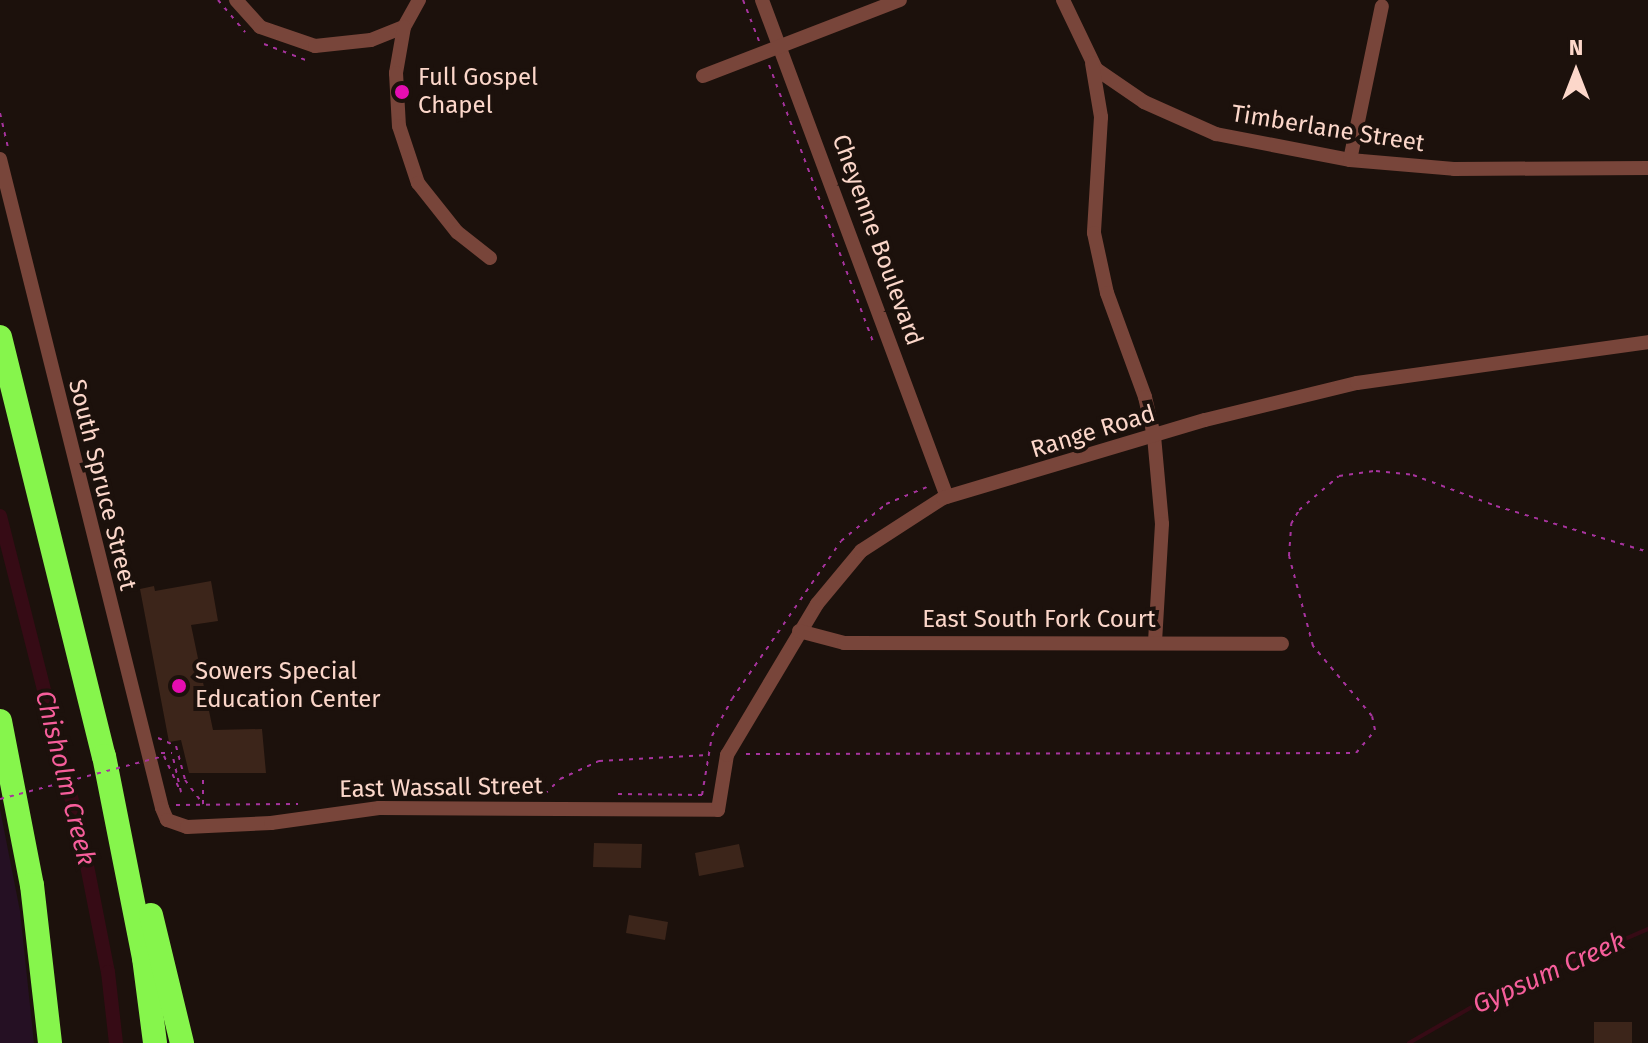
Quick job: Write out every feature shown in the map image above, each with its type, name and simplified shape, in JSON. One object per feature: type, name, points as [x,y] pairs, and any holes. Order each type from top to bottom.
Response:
[{"type":"highway","points":[[0,337],[104,756],[144,958],[155,1043]]},
{"type":"highway","points":[[0,721],[32,885],[50,1043]]},
{"type":"highway","points":[[104,756],[125,815],[182,1043]]},
{"type":"street","points":[[236,0],[260,27],[315,46],[371,40],[404,27]]},
{"type":"street","points":[[419,0],[404,27],[396,73],[399,126],[418,183],[457,232],[490,258]]},
{"type":"street","name":"Cheyenne Boulevard","points":[[762,0],[947,497]]},
{"type":"street","points":[[703,76],[900,0]]},
{"type":"street","name":"Timberlane Street","points":[[1063,0],[1091,59],[1120,89],[1216,134],[1350,160],[1454,169],[1648,168]]},
{"type":"street","points":[[1350,160],[1382,6]]},
{"type":"street","points":[[1091,59],[1101,117],[1094,233],[1107,293],[1145,397],[1154,436],[1162,524],[1155,641]]},
{"type":"street","name":"South Spruce Street","points":[[5,156],[167,820]]},
{"type":"street","name":"Range Road","points":[[718,810],[727,755],[799,631],[861,551],[947,497],[1154,436],[1357,383],[1648,342]]},
{"type":"street","name":"East South Fork Court","points":[[799,631],[844,643],[1155,641],[1282,644]]},
{"type":"street","name":"East Wassall Street","points":[[167,820],[187,827],[271,823],[379,808],[544,800],[718,810]]},
{"type":"path","points":[[743,0],[877,352]]},
{"type":"path","points":[[0,113],[5,156]]},
{"type":"path","points":[[544,800],[560,779],[599,761],[709,755],[1356,753],[1375,730],[1372,716],[1313,646],[1289,556],[1291,524],[1299,510],[1339,476],[1376,471],[1413,475],[1496,506],[1648,552]]},
{"type":"path","points":[[608,794],[702,795],[712,736],[732,699],[841,541],[886,504],[929,486]]},
{"type":"path","points":[[157,738],[176,746],[185,780],[203,804]]},
{"type":"path","points":[[0,799],[164,756],[181,792],[172,753],[159,753],[166,775]]},
{"type":"path","points":[[203,774],[203,804]]},
{"type":"path","points":[[544,800],[561,794]]},
{"type":"path","points":[[173,805],[305,804]]},
{"type":"shaded area","points":[[0,809],[20,911],[34,1043],[0,1043]]},
{"type":"building","points":[[211,581],[218,621],[191,625],[213,730],[262,729],[266,773],[189,773],[181,740],[169,742],[140,589],[154,586],[155,591]]},
{"type":"building","points":[[594,843],[642,844],[641,868],[593,867]]},
{"type":"building","points":[[739,844],[744,867],[699,876],[695,853]]},
{"type":"building","points":[[629,915],[668,922],[665,940],[626,933]]},
{"type":"building","points":[[1594,1022],[1632,1022],[1632,1043],[1594,1043]]},
{"type":"waterway","name":"Chisholm Creek","points":[[0,516],[81,835],[108,972],[116,1043]]},
{"type":"waterway","name":"Gypsum Creek","points":[[1409,1043],[1484,1000],[1648,929]]},
{"type":"place","name":"Full Gospel Chapel","points":[[402,92]]},
{"type":"place","name":"Sowers Special Education Center","points":[[179,686]]}]
